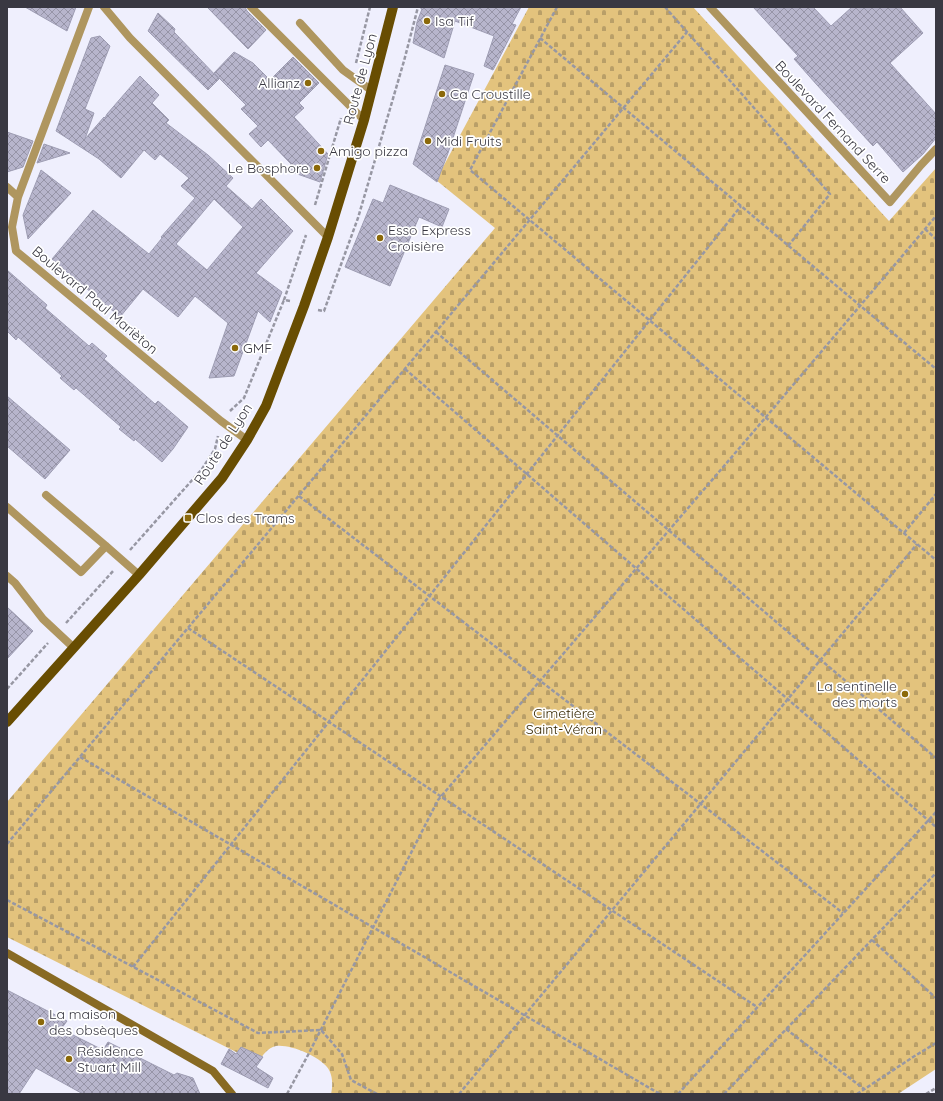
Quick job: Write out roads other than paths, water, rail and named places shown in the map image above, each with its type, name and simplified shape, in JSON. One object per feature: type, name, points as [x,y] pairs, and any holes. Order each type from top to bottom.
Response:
[{"type":"main road","name":"Route de Lyon","points":[[7,722],[139,575],[222,478],[247,440],[266,406],[304,306],[328,237],[364,120],[393,7]]},
{"type":"street","name":"Boulevard Paul Marièton","points":[[89,7],[18,197],[9,226],[16,251],[221,421],[247,440]]},
{"type":"street","points":[[104,7],[130,38],[328,237]]},
{"type":"street","points":[[251,7],[364,120]]},
{"type":"street","name":"Boulevard Fernand Serre","points":[[710,7],[890,202],[936,149]]},
{"type":"street","points":[[300,23],[343,70],[371,90]]},
{"type":"street","points":[[7,187],[18,197]]},
{"type":"street","points":[[46,495],[139,575]]},
{"type":"street","points":[[7,508],[81,572],[106,546]]},
{"type":"street","points":[[7,576],[15,583],[44,619],[74,648]]},
{"type":"street","points":[[7,953],[213,1071],[232,1094]]},
{"type":"place","name":"Isa Tif","points":[[427,21]]},
{"type":"place","name":"Allianz","points":[[308,83]]},
{"type":"place","name":"Ca Croustille","points":[[442,94]]},
{"type":"place","name":"Midi Fruits","points":[[428,141]]},
{"type":"place","name":"Amigo pizza","points":[[321,151]]},
{"type":"place","name":"Le Bosphore","points":[[317,168]]},
{"type":"place","name":"Esso Express Croisière","points":[[380,238]]},
{"type":"place","name":"GMF","points":[[235,348]]},
{"type":"place","name":"Clos des Trams","points":[[188,518]]},
{"type":"place","name":"La sentinelle des morts","points":[[905,694]]},
{"type":"place","name":"La maison des obsèques","points":[[41,1022]]},
{"type":"place","name":"Résidence Stuart Mill","points":[[69,1059]]},
{"type":"park label","name":"Cimetière Saint-Véran","points":[[564,722]]}]
